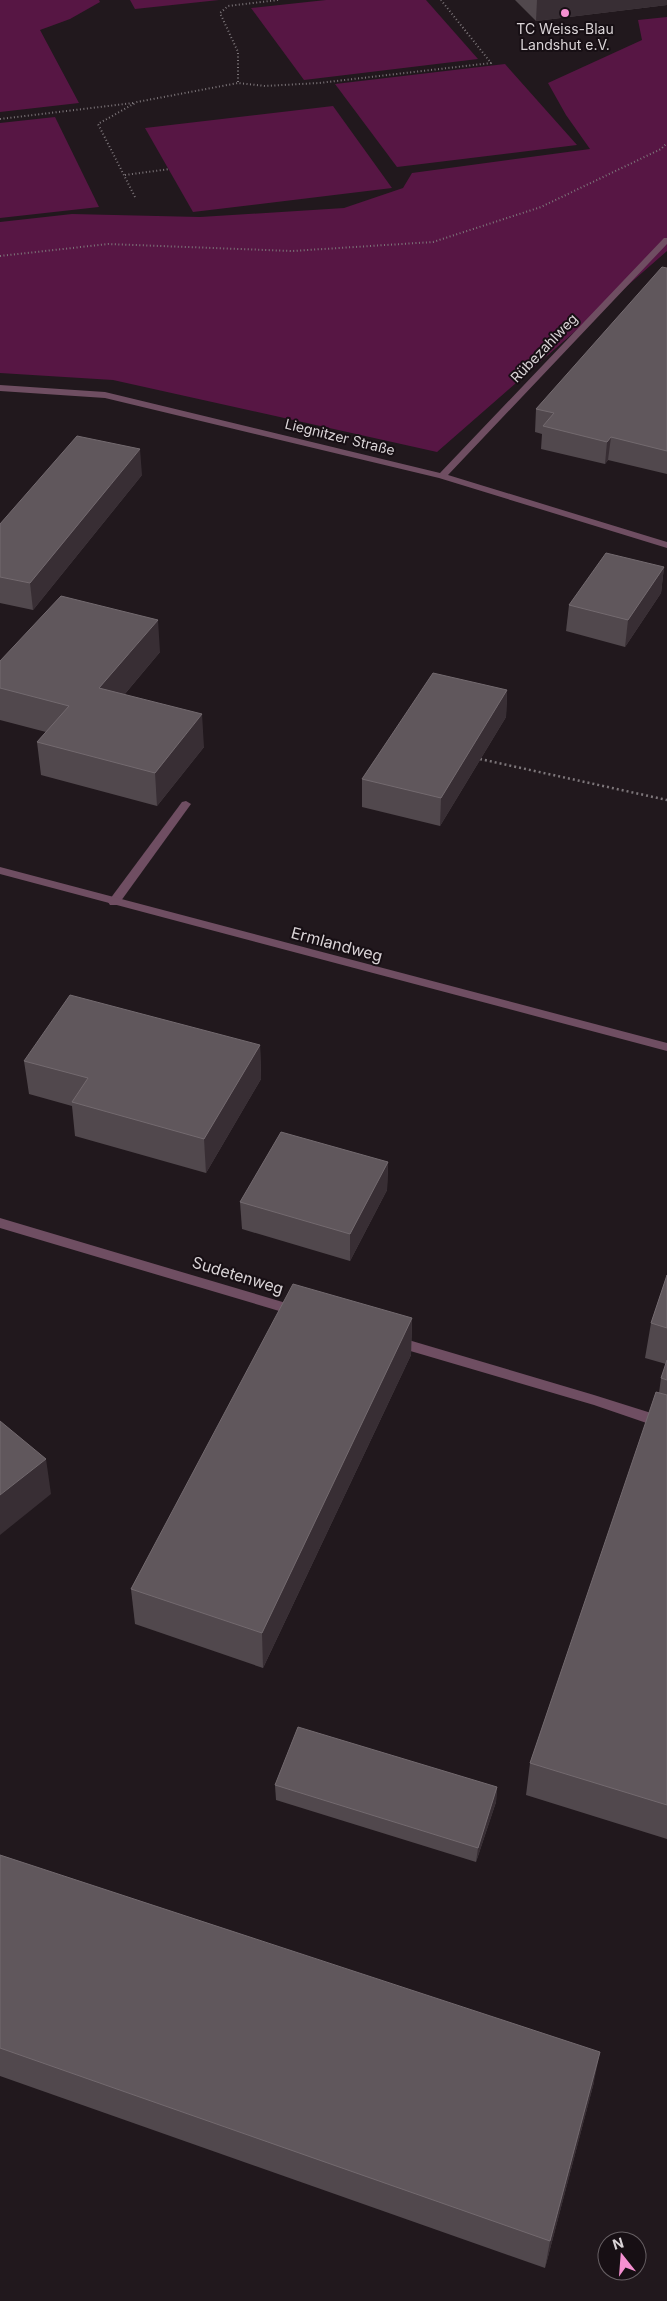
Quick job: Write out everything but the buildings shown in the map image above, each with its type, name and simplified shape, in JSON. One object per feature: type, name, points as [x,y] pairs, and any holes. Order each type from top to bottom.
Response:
[{"type":"street","name":"Rübezahlweg","points":[[442,476],[667,240]]},
{"type":"street","name":"Liegnitzer Straße","points":[[0,388],[105,395],[442,476],[667,545]]},
{"type":"street","points":[[114,902],[186,804]]},
{"type":"street","name":"Ermlandweg","points":[[0,870],[114,902],[667,1047]]},
{"type":"street","name":"Sudetenweg","points":[[0,1223],[311,1316]]},
{"type":"street","points":[[386,1338],[594,1400],[667,1424]]},
{"type":"path","points":[[238,83],[238,52],[220,13],[228,6],[278,0]]},
{"type":"path","points":[[0,119],[136,103],[238,83],[265,86],[320,83],[491,63],[441,0]]},
{"type":"path","points":[[135,197],[98,124],[136,103]]},
{"type":"path","points":[[0,256],[108,244],[292,251],[432,242],[541,207],[661,149],[667,143]]},
{"type":"path","points":[[125,175],[170,169]]},
{"type":"path","points":[[480,759],[667,800]]},
{"type":"shaded area","points":[[0,0],[99,0],[100,2],[70,19],[40,30],[79,103],[0,112]]},
{"type":"shaded area","points":[[130,0],[219,0],[135,9]]},
{"type":"shaded area","points":[[326,0],[426,0],[478,59],[304,80],[251,8]]},
{"type":"shaded area","points":[[667,17],[667,251],[437,452],[113,380],[0,373],[0,222],[72,214],[200,217],[344,208],[403,188],[412,173],[590,149],[566,115],[548,83],[642,40],[638,20]]},
{"type":"shaded area","points":[[505,64],[577,145],[397,167],[335,84]]},
{"type":"shaded area","points":[[333,106],[392,188],[193,212],[145,128]]},
{"type":"shaded area","points":[[55,117],[99,207],[0,218],[0,123]]},
{"type":"place","name":"TC Weiss-Blau Landshut e.V.","points":[[565,13]]}]
